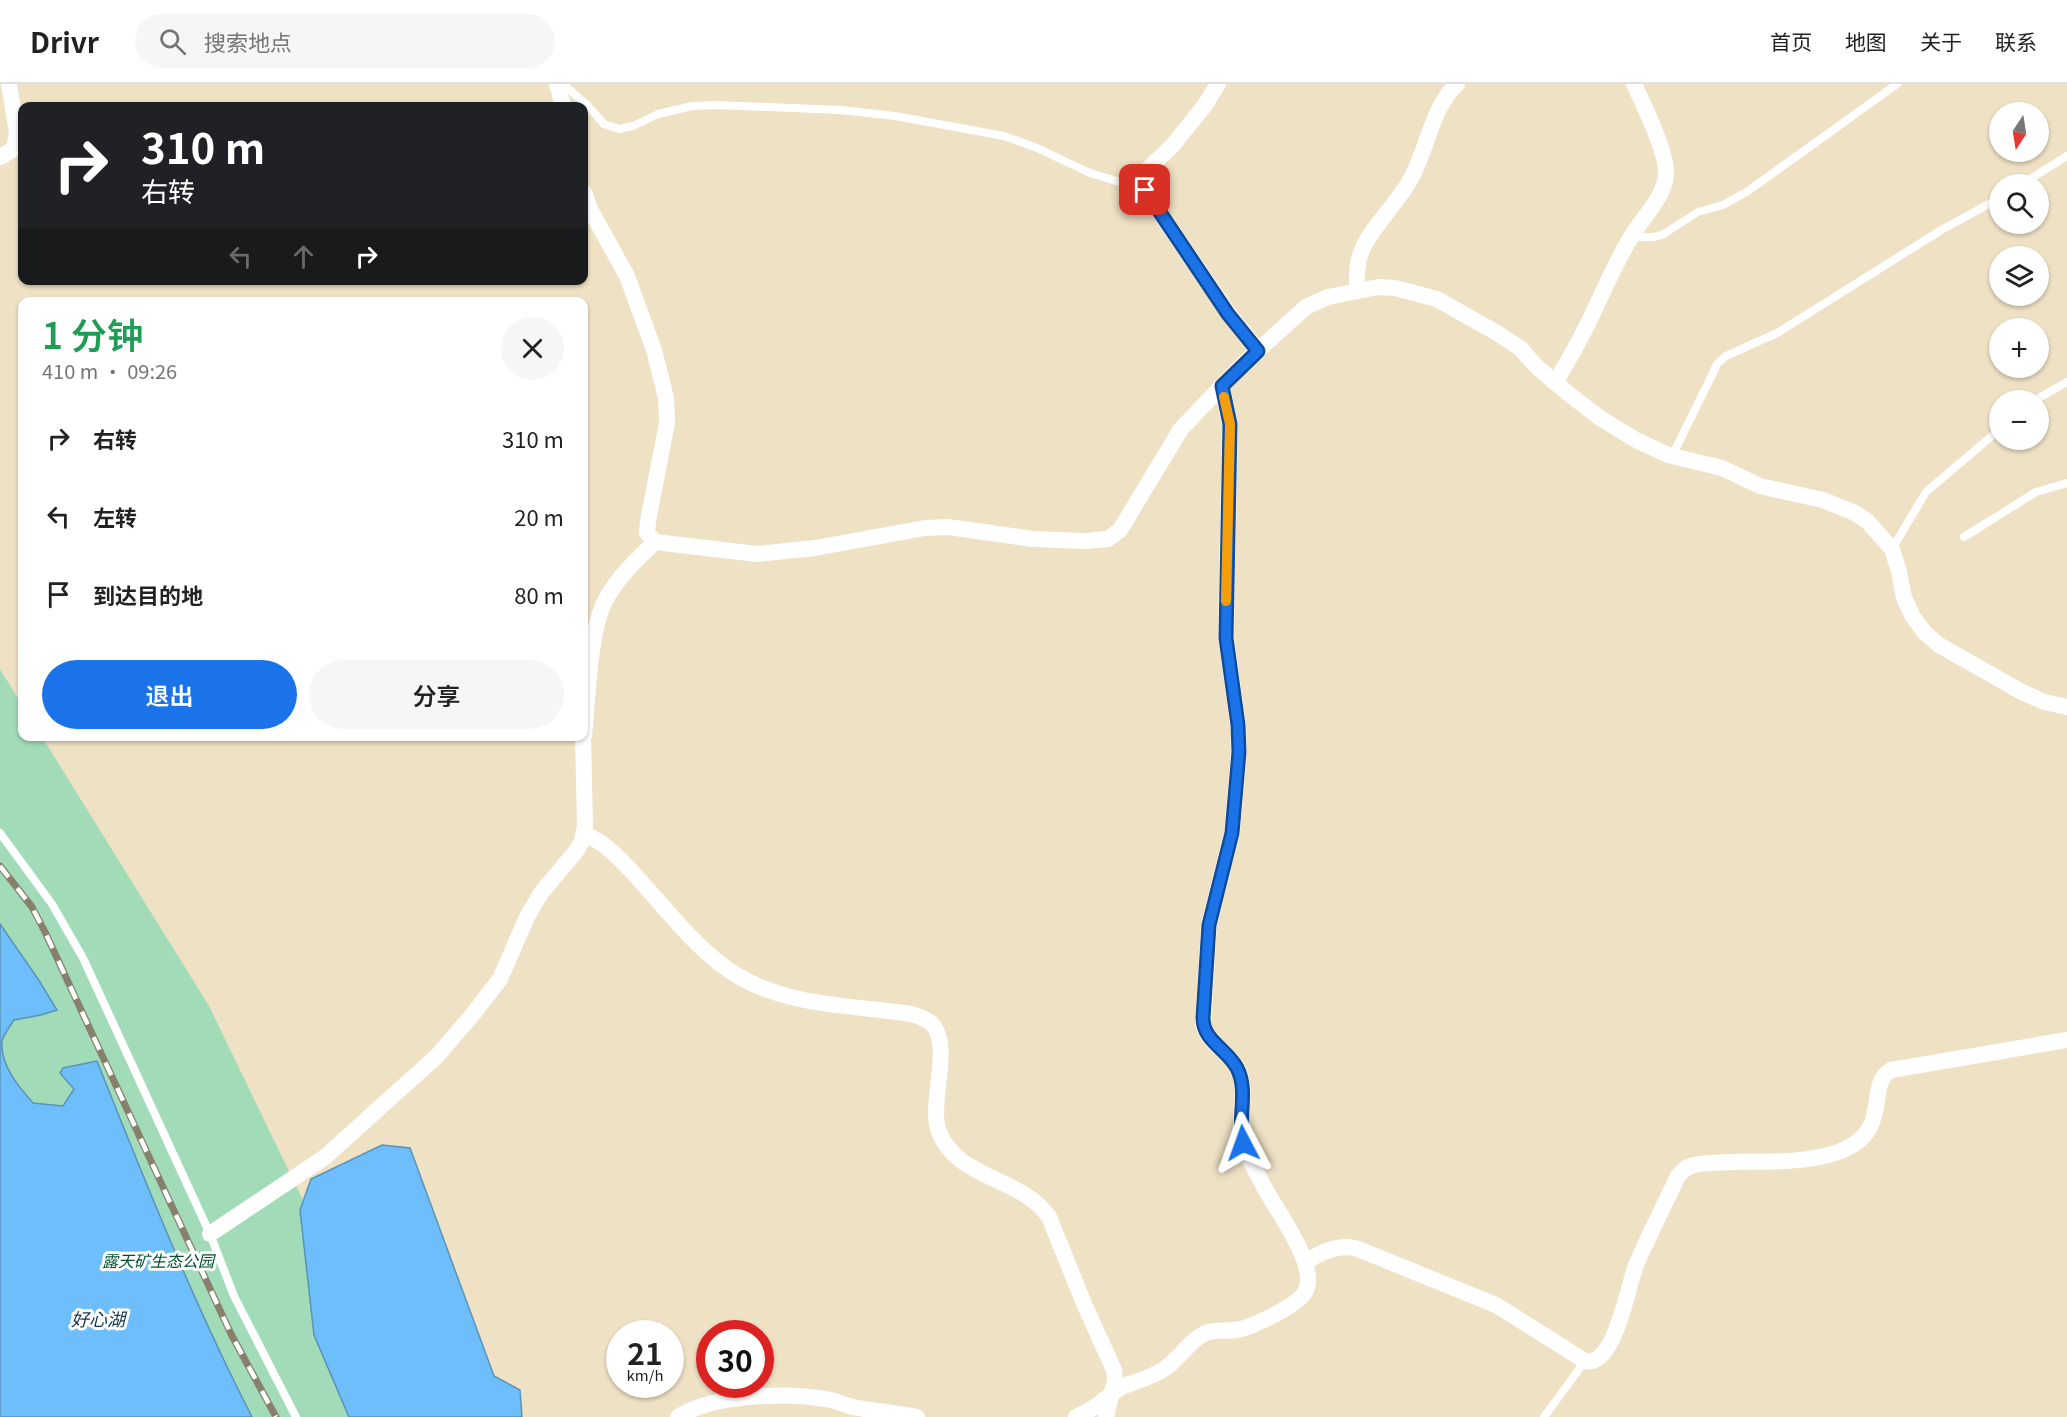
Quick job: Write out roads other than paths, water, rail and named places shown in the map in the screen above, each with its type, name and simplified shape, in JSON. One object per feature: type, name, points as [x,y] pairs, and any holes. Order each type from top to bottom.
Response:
[{"type":"street","points":[[0,157],[14,149],[17,139],[9,84]]},
{"type":"street","points":[[557,84],[562,102]]},
{"type":"street","points":[[1218,84],[1205,105],[1173,145],[1147,171],[1143,186],[1228,314],[1258,351]]},
{"type":"street","points":[[1357,291],[1361,252],[1383,216],[1409,183],[1444,98],[1457,84]]},
{"type":"street","points":[[1555,383],[1631,237],[1659,194],[1666,174],[1663,156],[1634,84]]},
{"type":"street","points":[[588,203],[627,276],[651,341],[666,398],[667,423],[647,527],[649,537],[655,542],[736,552],[777,553],[948,526],[1033,539],[1093,541],[1108,539],[1120,530],[1181,429],[1222,386],[1306,307],[1328,297],[1378,287],[1395,288],[1437,299],[1470,316],[1520,348],[1555,383],[1600,418],[1636,440],[1672,456],[1722,468],[1760,486],[1823,500],[1856,513],[1867,521],[1892,549],[1904,598],[1913,617],[1925,633],[1939,645],[2022,692],[2044,702],[2067,707]]},
{"type":"street","points":[[1076,1417],[1121,1388],[1164,1370],[1205,1333],[1247,1327],[1296,1302],[1304,1294],[1309,1277],[1306,1263],[1262,1185],[1243,1143],[1240,1126],[1243,1093],[1240,1074],[1230,1058],[1208,1036],[1203,1023],[1209,925],[1232,833],[1239,752],[1238,725],[1226,638],[1230,424],[1222,386]]},
{"type":"street","points":[[588,701],[597,622],[606,599],[627,569],[655,542]]},
{"type":"street","points":[[210,1234],[325,1156],[437,1056],[500,979],[527,917],[541,893],[577,850],[584,834],[584,741]]},
{"type":"street","points":[[584,834],[594,838],[620,859],[684,929],[717,960],[738,975],[757,985],[803,1000],[911,1014],[925,1019],[934,1026],[940,1046],[935,1121],[941,1138],[963,1163],[1030,1197],[1044,1209],[1049,1217],[1114,1370],[1115,1380],[1106,1417]]},
{"type":"street","points":[[1306,1263],[1318,1254],[1335,1248],[1351,1246],[1358,1248],[1496,1305],[1585,1361],[1596,1361],[1613,1338],[1621,1320],[1635,1267],[1678,1176],[1686,1168],[1718,1163],[1815,1159],[1836,1152],[1853,1146],[1865,1136],[1873,1121],[1882,1080],[1891,1070],[2067,1040]]},
{"type":"street","points":[[678,1417],[714,1403],[778,1396],[831,1400],[853,1407],[917,1417]]},
{"type":"lane","points":[[563,84],[583,102]]},
{"type":"lane","points":[[1631,237],[1662,235],[1698,212],[1723,204],[1748,191],[1897,84]]},
{"type":"lane","points":[[588,106],[604,124],[619,129],[633,126],[658,114],[692,106],[840,110],[895,117],[1004,136],[1099,176],[1143,186]]},
{"type":"lane","points":[[2038,174],[2067,156]]},
{"type":"lane","points":[[1672,456],[1717,364],[1726,356],[1777,333],[1934,234],[1989,204]]},
{"type":"lane","points":[[2049,392],[2067,382]]},
{"type":"lane","points":[[1892,549],[1926,492],[1989,438]]},
{"type":"lane","points":[[1964,537],[2015,503],[2036,492],[2067,483]]},
{"type":"lane","points":[[0,833],[52,904],[83,958],[210,1234],[234,1296],[296,1417]]},
{"type":"lane","points":[[1544,1417],[1585,1361]]},
{"type":"water","name":"好心湖","points":[[0,924],[57,1010],[14,1020],[2,1041],[7,1067],[33,1103],[63,1106],[74,1089],[60,1073],[63,1068],[97,1061],[190,1285],[252,1417],[0,1417]]},
{"type":"water","points":[[382,1145],[410,1148],[494,1376],[520,1390],[522,1417],[349,1417],[314,1335],[300,1210],[311,1179]]},
{"type":"railway","points":[[0,866],[32,907],[45,932],[231,1334],[276,1417]]},
{"type":"park label","name":"露天矿生态公园","points":[[158,1260]]}]
